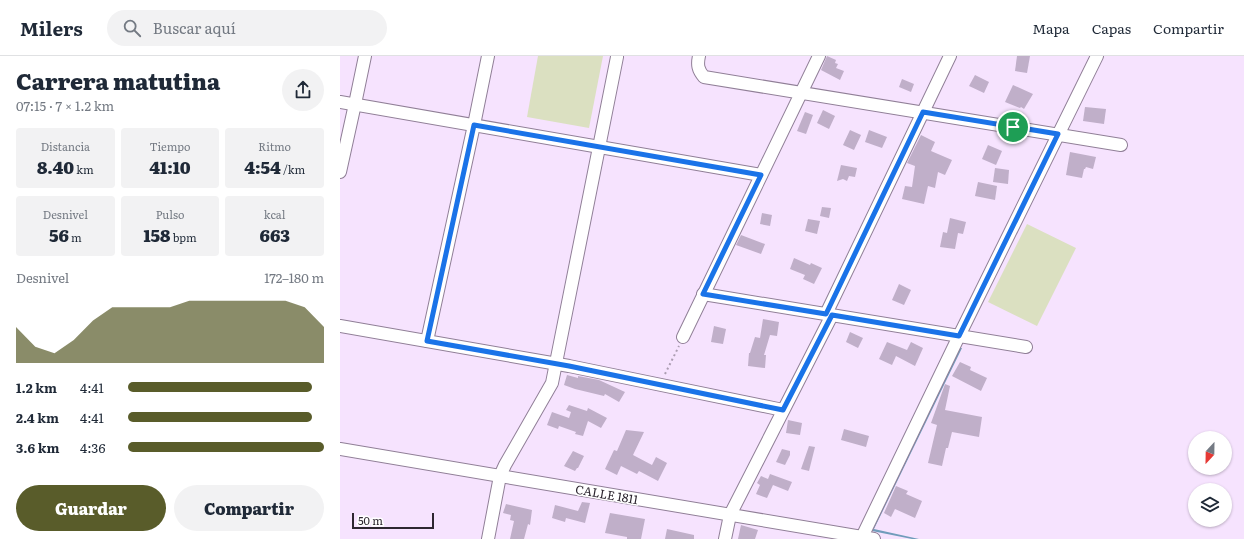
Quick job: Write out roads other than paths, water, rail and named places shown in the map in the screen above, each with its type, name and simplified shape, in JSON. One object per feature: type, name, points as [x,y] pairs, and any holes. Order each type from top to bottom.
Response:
[{"type":"street","points":[[340,172],[365,56]]},
{"type":"street","points":[[427,341],[488,56]]},
{"type":"street","points":[[699,56],[699,71],[704,77],[1122,145]]},
{"type":"street","points":[[683,337],[819,56]]},
{"type":"street","points":[[725,539],[730,515],[829,315],[950,56]]},
{"type":"street","points":[[862,537],[1097,56]]},
{"type":"street","points":[[488,539],[500,476],[552,383],[617,57]]},
{"type":"street","points":[[340,102],[761,175]]},
{"type":"street","points":[[703,294],[1026,348]]},
{"type":"street","points":[[340,326],[555,363],[783,410]]},
{"type":"street","name":"CALLE 1811","points":[[340,449],[874,539]]},
{"type":"water","points":[[960,348],[962,348],[874,529],[919,539],[872,531]]}]
